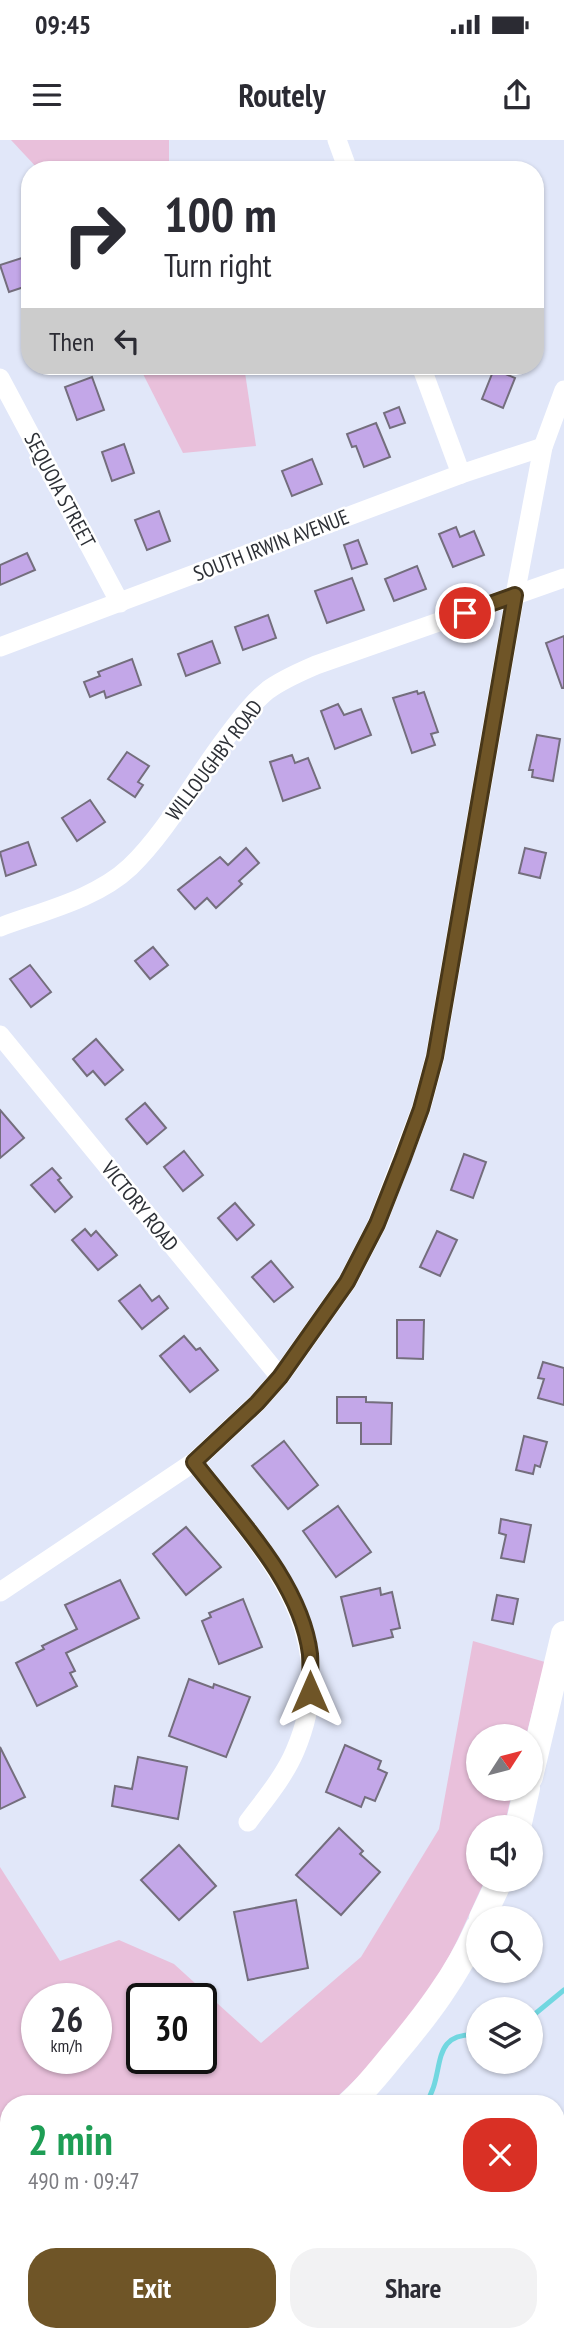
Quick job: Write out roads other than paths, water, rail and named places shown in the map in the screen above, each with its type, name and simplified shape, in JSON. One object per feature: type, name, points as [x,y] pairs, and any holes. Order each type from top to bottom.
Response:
[{"type":"street","points":[[337,140],[345,161]]},
{"type":"street","points":[[424,375],[461,474]]},
{"type":"street","name":"SEQUOIA STREET","points":[[1,380],[120,603]]},
{"type":"street","points":[[0,1592],[194,1462],[257,1403],[280,1377],[347,1282],[371,1236],[421,1109],[435,1057],[543,447],[564,390]]},
{"type":"street","name":"SOUTH IRWIN AVENUE","points":[[0,647],[461,474],[543,447]]},
{"type":"street","name":"WILLOUGHBY ROAD","points":[[0,928],[99,890],[131,866],[164,827],[253,704],[288,678],[316,665],[564,578]]},
{"type":"street","name":"VICTORY ROAD","points":[[0,1035],[280,1377]]},
{"type":"street","points":[[194,1462],[277,1570],[292,1595],[310,1655],[310,1692],[306,1722],[295,1753],[278,1782],[248,1822]]},
{"type":"street","points":[[543,1724],[564,1634]]},
{"type":"street","points":[[359,2095],[425,2017],[466,1950]]},
{"type":"waterway","points":[[543,2007],[564,1990]]},
{"type":"waterway","points":[[431,2095],[445,2047],[451,2040],[466,2036]]}]
